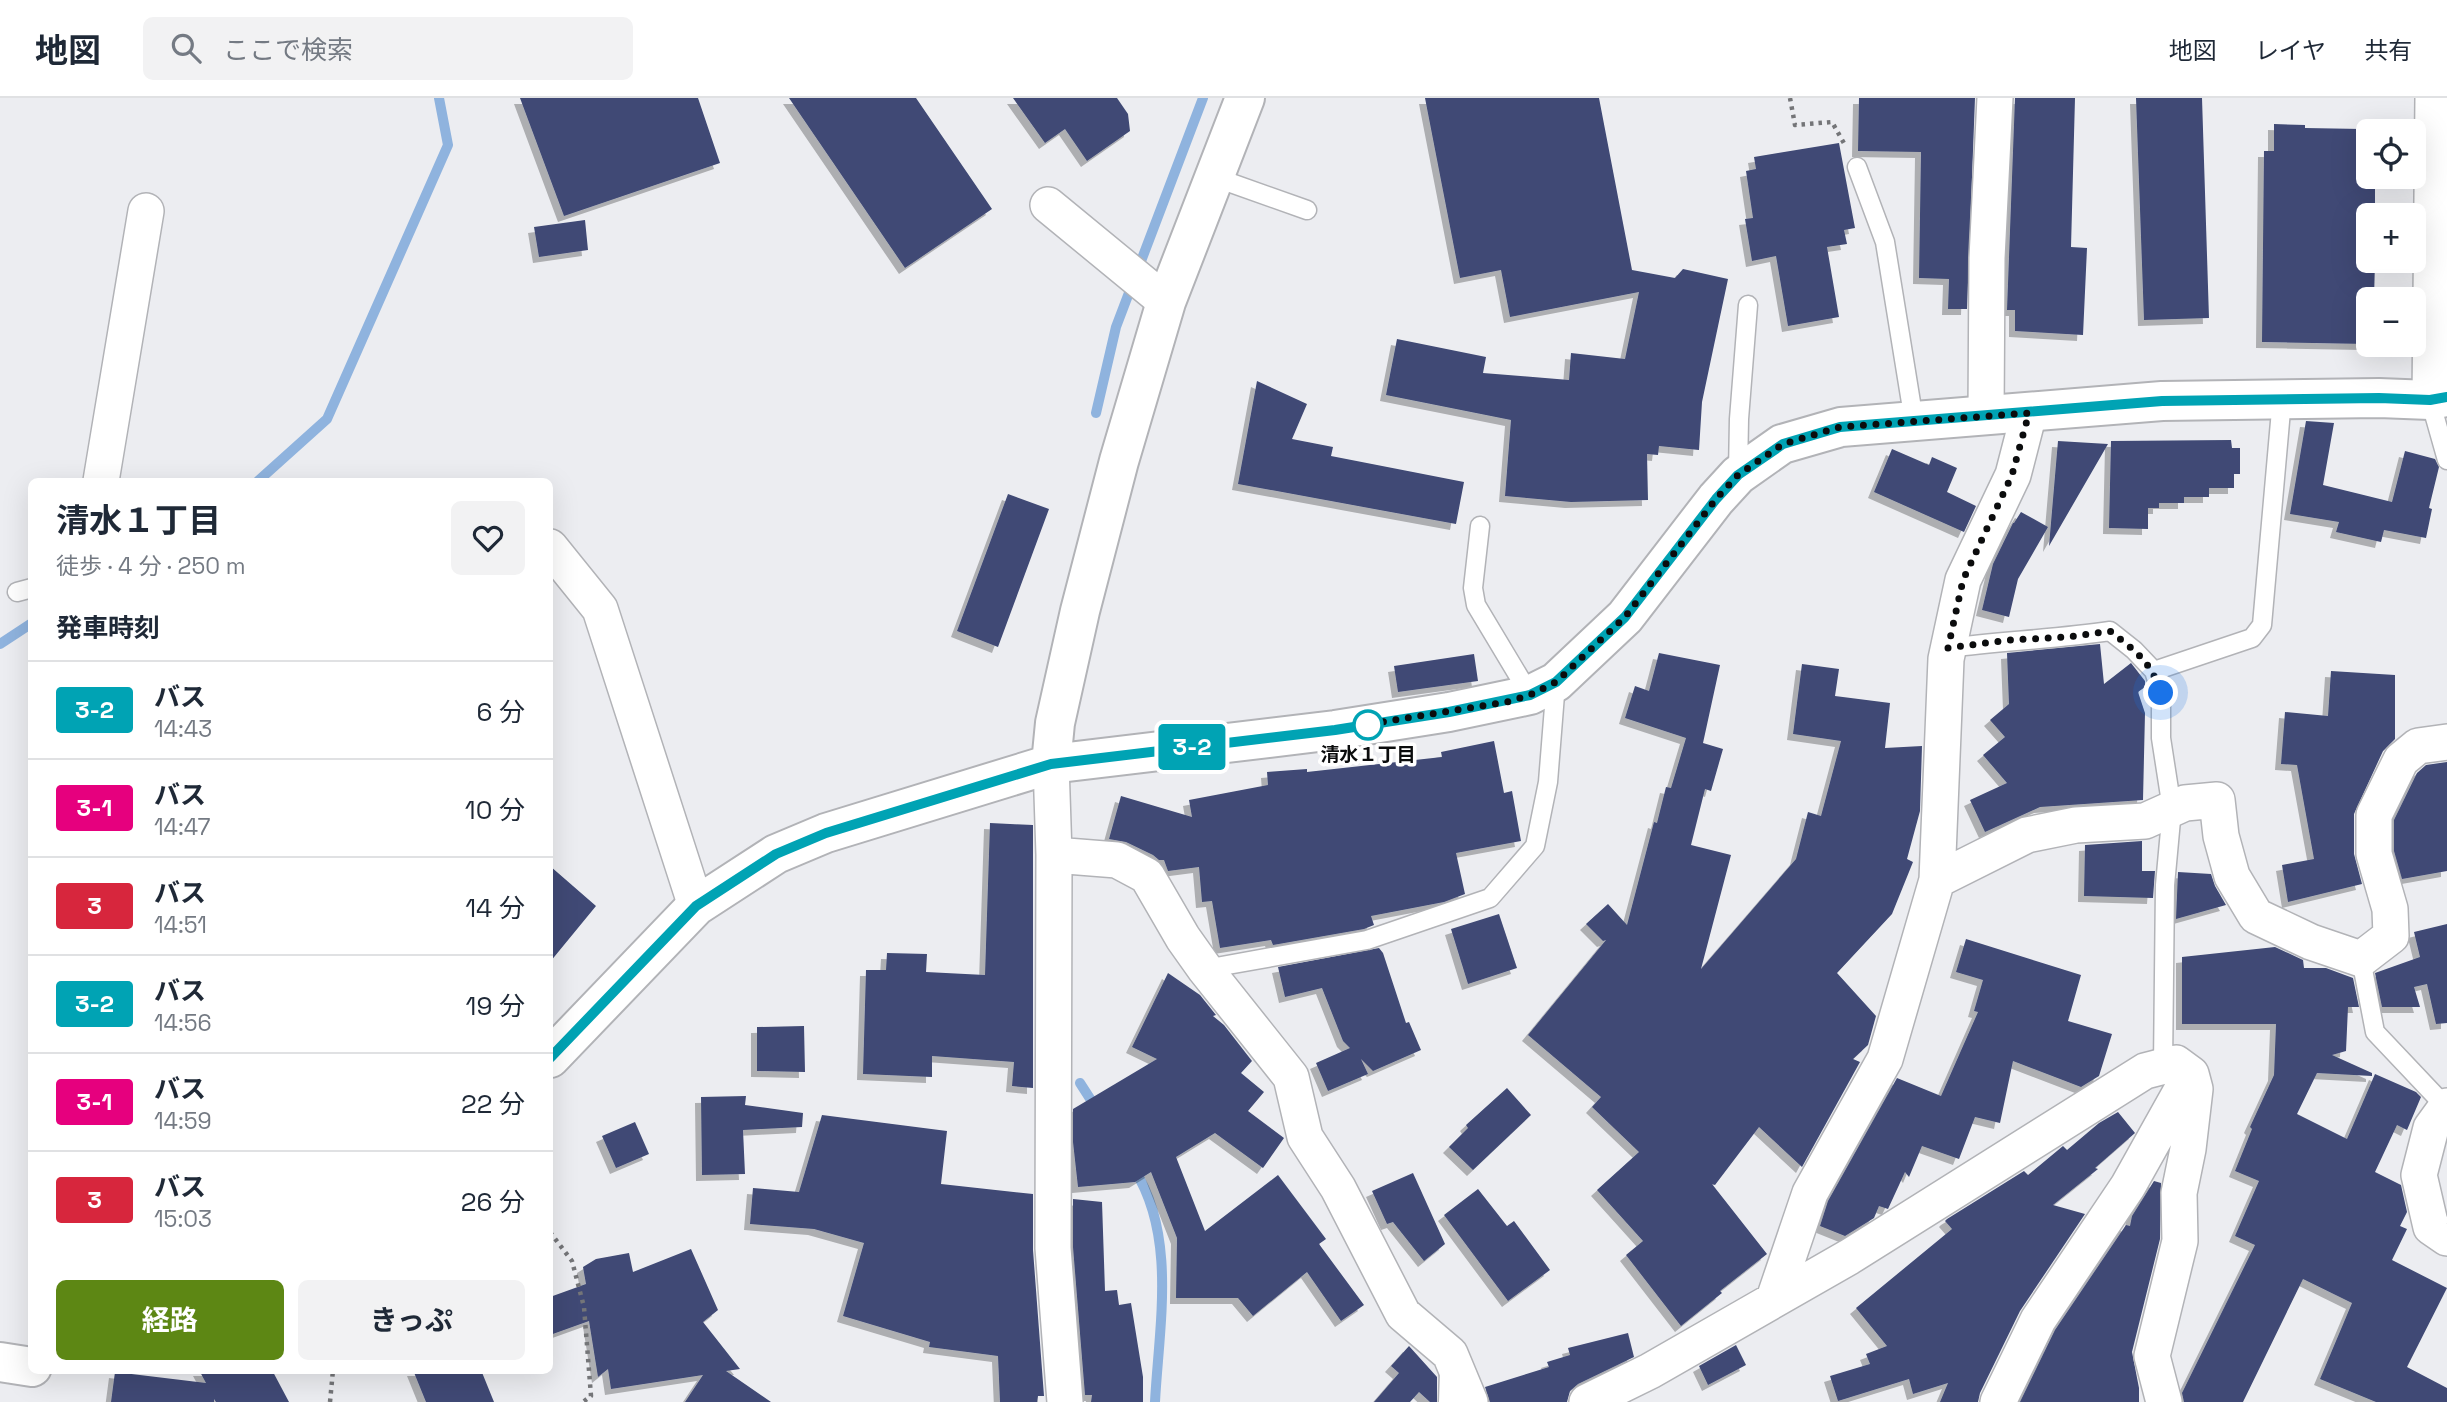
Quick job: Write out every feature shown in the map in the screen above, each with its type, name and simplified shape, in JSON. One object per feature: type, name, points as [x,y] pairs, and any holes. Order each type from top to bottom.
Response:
[{"type":"street","points":[[1065,1402],[1053,1248],[1054,855],[1051,764],[1055,723],[1080,611],[1119,461],[1166,302],[1245,98]]},
{"type":"street","points":[[1986,415],[1987,258],[1995,98]]},
{"type":"street","points":[[553,1055],[696,906],[776,854],[826,833],[1051,764],[1335,730],[1449,712],[1543,689],[1625,617],[1716,499],[1738,475],[1783,444],[1840,427],[2162,401],[2438,399],[2433,98]]},
{"type":"street","points":[[1048,205],[1166,302]]},
{"type":"street","points":[[102,478],[146,212]]},
{"type":"street","points":[[1774,1299],[1810,1193],[1885,1059],[1937,880],[1940,761],[1948,648],[1963,580],[2012,475],[2029,413]]},
{"type":"street","points":[[553,551],[600,609],[696,906]]},
{"type":"street","points":[[1937,880],[2026,835],[2076,825],[2145,821],[2185,803],[2217,800],[2221,836],[2232,876],[2256,916],[2311,942],[2361,959],[2390,936],[2390,909],[2374,854],[2374,815],[2401,761],[2418,746],[2447,742]]},
{"type":"street","points":[[1054,855],[1117,860],[1147,876],[1205,969],[1291,1077],[1305,1137],[1338,1188],[1403,1314],[1450,1354],[1470,1402]]},
{"type":"street","points":[[1587,1402],[1650,1371],[1849,1257],[2145,1072],[2177,1070]]},
{"type":"street","points":[[1998,1402],[2038,1320],[2128,1186],[2177,1070]]},
{"type":"street","points":[[2164,1402],[2152,1356],[2180,1241],[2179,1193],[2188,1149],[2195,1090],[2177,1070]]},
{"type":"street","points":[[2447,1106],[2431,1128],[2419,1175],[2431,1227],[2447,1238]]},
{"type":"street","points":[[0,1362],[28,1366]]},
{"type":"lane","points":[[1857,167],[1885,242],[1914,421]]},
{"type":"lane","points":[[1214,177],[1307,209]]},
{"type":"lane","points":[[1738,475],[1739,419],[1748,305]]},
{"type":"lane","points":[[2154,671],[2252,638],[2262,625],[2282,399]]},
{"type":"lane","points":[[2438,399],[2447,460]]},
{"type":"lane","points":[[1205,969],[1367,940],[1490,898],[1535,846],[1548,782],[1543,689],[1476,605],[1473,588],[1480,526]]},
{"type":"lane","points":[[1948,648],[2110,631],[2154,671],[2161,693],[2161,738],[2172,809],[2165,885],[2177,1070]]},
{"type":"lane","points":[[2361,959],[2375,1032],[2447,1106]]},
{"type":"lane","points":[[1448,1402],[1450,1354]]},
{"type":"path","points":[[1790,98],[1795,125],[1832,121],[1857,167]]},
{"type":"path","points":[[553,1236],[572,1261],[584,1307],[591,1396],[583,1402]]},
{"type":"path","points":[[330,1402],[334,1374]]},
{"type":"building","points":[[520,98],[698,98],[720,163],[564,216]]},
{"type":"building","points":[[789,98],[916,98],[992,209],[905,268]]},
{"type":"building","points":[[1013,98],[1117,98],[1128,114],[1130,131],[1087,161],[1065,129],[1045,143]]},
{"type":"building","points":[[1425,98],[1599,98],[1632,270],[1675,278],[1683,269],[1728,279],[1702,402],[1699,450],[1659,446],[1658,455],[1647,454],[1648,500],[1571,502],[1505,496],[1511,420],[1386,395],[1397,339],[1486,357],[1483,373],[1569,380],[1571,353],[1625,359],[1639,292],[1510,317],[1501,270],[1460,278]]},
{"type":"building","points":[[1859,98],[1975,98],[1967,309],[1948,309],[1949,279],[1919,278],[1921,152],[1858,151]]},
{"type":"building","points":[[2015,98],[2075,98],[2071,247],[2087,248],[2083,335],[2015,331],[2015,310],[2007,310]]},
{"type":"building","points":[[2136,98],[2202,98],[2209,318],[2144,320]]},
{"type":"building","points":[[2274,124],[2305,125],[2305,128],[2356,129],[2356,189],[2375,189],[2375,203],[2356,203],[2356,273],[2375,273],[2374,287],[2356,287],[2356,344],[2262,342],[2264,151],[2274,151]]},
{"type":"building","points":[[1839,143],[1855,228],[1844,230],[1847,244],[1827,247],[1839,317],[1788,326],[1776,256],[1752,261],[1745,219],[1753,218],[1746,171],[1756,169],[1754,157]]},
{"type":"building","points":[[585,220],[588,250],[539,257],[534,227]]},
{"type":"building","points":[[1257,381],[1307,404],[1292,439],[1333,447],[1331,456],[1464,482],[1456,524],[1238,484]]},
{"type":"building","points":[[2306,421],[2334,423],[2323,485],[2392,502],[2405,451],[2435,459],[2439,467],[2429,508],[2432,509],[2426,538],[2384,530],[2381,542],[2336,532],[2339,522],[2290,514]]},
{"type":"building","points":[[2231,440],[2232,448],[2240,448],[2240,474],[2234,474],[2234,488],[2209,488],[2209,497],[2184,497],[2184,503],[2159,503],[2159,508],[2148,508],[2148,529],[2109,528],[2111,441]]},
{"type":"building","points":[[2058,441],[2108,444],[2049,546]]},
{"type":"building","points":[[1892,449],[1929,465],[1932,457],[1957,468],[1947,492],[1976,506],[1964,532],[1874,492]]},
{"type":"building","points":[[1008,494],[1049,509],[998,647],[957,631]]},
{"type":"building","points":[[2021,512],[2048,527],[2018,579],[2009,617],[1982,610],[1993,564]]},
{"type":"building","points":[[2100,644],[2104,684],[2131,663],[2145,681],[2145,687],[2138,692],[2145,713],[2143,800],[2040,807],[1985,832],[1970,800],[2007,783],[1983,755],[2005,737],[1990,720],[2009,704],[2007,653]]},
{"type":"building","points":[[1659,653],[1720,665],[1703,743],[1723,749],[1711,791],[1705,789],[1691,845],[1731,855],[1701,969],[1796,859],[1808,812],[1821,816],[1841,741],[1793,734],[1802,664],[1839,669],[1835,696],[1890,703],[1885,748],[1922,746],[1920,811],[1907,859],[1913,862],[1892,914],[1837,973],[1876,1016],[1868,1045],[1853,1059],[1860,1062],[1802,1167],[1759,1127],[1715,1185],[1712,1184],[1767,1254],[1681,1326],[1626,1255],[1643,1241],[1597,1190],[1639,1152],[1592,1107],[1601,1097],[1528,1035],[1606,940],[1603,941],[1586,924],[1608,904],[1627,925],[1654,822],[1657,823],[1666,787],[1671,788],[1686,738],[1625,718],[1635,686],[1649,691]]},
{"type":"building","points":[[1474,654],[1478,681],[1398,692],[1394,666]]},
{"type":"building","points":[[2331,671],[2395,675],[2395,739],[2383,751],[2354,814],[2354,854],[2362,884],[2288,902],[2282,865],[2314,859],[2297,765],[2281,764],[2285,712],[2328,716]]},
{"type":"building","points":[[1494,741],[1504,793],[1512,791],[1521,841],[1456,853],[1465,894],[1444,902],[1371,916],[1374,925],[1364,929],[1273,945],[1271,940],[1220,948],[1212,901],[1202,902],[1199,867],[1168,871],[1164,860],[1159,860],[1126,842],[1109,839],[1121,796],[1192,817],[1189,800],[1268,785],[1267,772],[1307,769],[1307,772],[1442,757],[1441,752]]},
{"type":"building","points":[[2447,762],[2447,871],[2402,879],[2394,851],[2394,820],[2417,773],[2426,765]]},
{"type":"building","points":[[990,823],[1033,825],[1033,1088],[1012,1086],[1014,1062],[932,1056],[932,1077],[863,1074],[866,970],[886,970],[887,953],[927,954],[926,972],[985,975]]},
{"type":"building","points":[[2142,841],[2142,871],[2155,871],[2153,898],[2084,896],[2085,845]]},
{"type":"building","points":[[553,869],[596,906],[553,958]]},
{"type":"building","points":[[2178,872],[2211,874],[2226,905],[2176,919]]},
{"type":"building","points":[[1499,914],[1517,968],[1468,984],[1451,929]]},
{"type":"building","points":[[2447,924],[2447,1023],[2436,1024],[2427,984],[2414,987],[2420,1007],[2382,1007],[2375,973],[2420,957],[2414,932]]},
{"type":"building","points":[[1966,939],[2081,975],[2068,1021],[2112,1034],[2099,1076],[2081,1087],[2013,1061],[2000,1123],[1975,1117],[1959,1159],[1922,1146],[1909,1177],[1905,1172],[1888,1209],[1879,1206],[1874,1218],[1845,1236],[1820,1226],[1828,1201],[1897,1078],[1941,1096],[1978,1012],[1974,1011],[1983,980],[1956,972]]},
{"type":"building","points":[[2275,947],[2303,960],[2304,968],[2326,968],[2353,978],[2359,1007],[2348,1007],[2346,1051],[2332,1055],[2372,1073],[2372,1076],[2317,1073],[2297,1114],[2347,1139],[2375,1074],[2416,1092],[2421,1097],[2407,1130],[2397,1125],[2375,1172],[2401,1185],[2407,1212],[2400,1226],[2407,1229],[2392,1260],[2447,1288],[2407,1367],[2447,1388],[2447,1402],[2376,1402],[2320,1379],[2352,1303],[2303,1279],[2243,1402],[2184,1402],[2182,1393],[2255,1245],[2235,1236],[2259,1181],[2235,1171],[2252,1129],[2250,1127],[2274,1075],[2276,1024],[2182,1024],[2182,957]]},
{"type":"building","points":[[1379,948],[1406,1023],[1409,1022],[1421,1050],[1373,1071],[1361,1059],[1368,1074],[1328,1091],[1316,1063],[1350,1048],[1343,1041],[1322,988],[1285,997],[1278,967]]},
{"type":"building","points":[[1168,973],[1200,995],[1216,1015],[1213,1016],[1224,1025],[1252,1061],[1241,1073],[1264,1092],[1248,1111],[1284,1138],[1263,1168],[1215,1133],[1176,1157],[1205,1231],[1278,1175],[1326,1239],[1319,1244],[1364,1305],[1341,1321],[1307,1272],[1253,1316],[1238,1298],[1176,1298],[1177,1238],[1151,1172],[1135,1182],[1078,1187],[1073,1142],[1073,1109],[1157,1059],[1132,1047]]},
{"type":"building","points":[[804,1026],[805,1072],[757,1071],[757,1027]]},
{"type":"building","points":[[1507,1088],[1531,1115],[1473,1170],[1449,1147],[1468,1128],[1466,1125]]},
{"type":"building","points":[[746,1096],[745,1105],[803,1113],[802,1127],[743,1130],[745,1174],[702,1175],[701,1097]]},
{"type":"building","points":[[2118,1112],[2135,1133],[2095,1168],[2098,1169],[2053,1205],[2085,1214],[2020,1311],[1978,1402],[1940,1402],[1948,1383],[1913,1394],[1909,1379],[1838,1401],[1830,1376],[1870,1364],[1866,1354],[1887,1346],[1856,1308],[1952,1229],[1945,1221],[1947,1219],[2024,1171],[2028,1175],[2063,1146],[2067,1150],[2099,1123]]},
{"type":"building","points":[[822,1115],[947,1131],[941,1184],[1033,1194],[1033,1250],[1044,1396],[1038,1396],[1037,1402],[1000,1402],[998,1356],[929,1347],[930,1342],[843,1316],[864,1243],[814,1229],[750,1224],[753,1188],[799,1192]]},
{"type":"building","points":[[635,1122],[649,1154],[616,1168],[602,1136]]},
{"type":"building","points":[[1413,1173],[1445,1244],[1424,1261],[1393,1222],[1387,1224],[1372,1191]]},
{"type":"building","points":[[2154,1181],[2161,1183],[2160,1239],[2132,1352],[2139,1402],[2020,1402],[2055,1330],[2126,1225],[2130,1226],[2132,1216]]},
{"type":"building","points":[[1478,1189],[1507,1226],[1514,1221],[1550,1270],[1508,1301],[1444,1215]]},
{"type":"building","points":[[1073,1199],[1102,1202],[1105,1291],[1117,1290],[1119,1305],[1131,1303],[1143,1377],[1143,1402],[1091,1402],[1092,1395],[1085,1395],[1073,1247]]},
{"type":"building","points":[[691,1249],[718,1310],[703,1322],[740,1369],[726,1371],[771,1402],[685,1402],[703,1375],[611,1389],[608,1369],[598,1377],[589,1321],[553,1334],[553,1296],[586,1284],[583,1267],[596,1259],[629,1253],[633,1272]]},
{"type":"building","points":[[1628,1333],[1634,1357],[1578,1384],[1570,1391],[1567,1402],[1490,1402],[1485,1387],[1549,1367],[1547,1362],[1570,1355],[1568,1348]]},
{"type":"building","points":[[1736,1345],[1746,1365],[1708,1385],[1699,1366]]},
{"type":"building","points":[[1409,1346],[1437,1377],[1437,1402],[1430,1402],[1419,1392],[1410,1402],[1374,1402],[1399,1373],[1391,1366]]},
{"type":"building","points":[[115,1374],[206,1383],[201,1374],[274,1374],[289,1402],[216,1402],[214,1399],[214,1402],[111,1402]]},
{"type":"building","points":[[415,1374],[483,1374],[494,1402],[426,1402]]},
{"type":"waterway","points":[[261,478],[327,419],[448,145],[439,98]]},
{"type":"waterway","points":[[1096,413],[1116,327],[1203,98]]},
{"type":"waterway","points":[[0,644],[28,626]]},
{"type":"waterway","points":[[1080,1083],[1098,1111]]},
{"type":"waterway","points":[[1134,1169],[1147,1195],[1161,1252],[1161,1313],[1155,1402]]},
{"type":"bus line","name":"3-2","points":[[553,1055],[696,906],[776,854],[826,833],[1051,764],[1335,730],[1507,702],[1543,689],[1556,682],[1625,617],[1716,499],[1738,475],[1783,444],[1840,427],[2162,401],[2379,398],[2430,400],[2447,397]]},
{"type":"place","name":"清水１丁目","points":[[1368,725]]},
{"type":"route","points":[[1368,725],[1357,726],[1507,702],[1530,695],[1556,682],[1625,617],[1716,499],[1738,475],[1783,444],[1840,427],[2029,413],[2012,475],[1963,580],[1948,648],[2110,631],[2154,671],[2161,693]]}]
